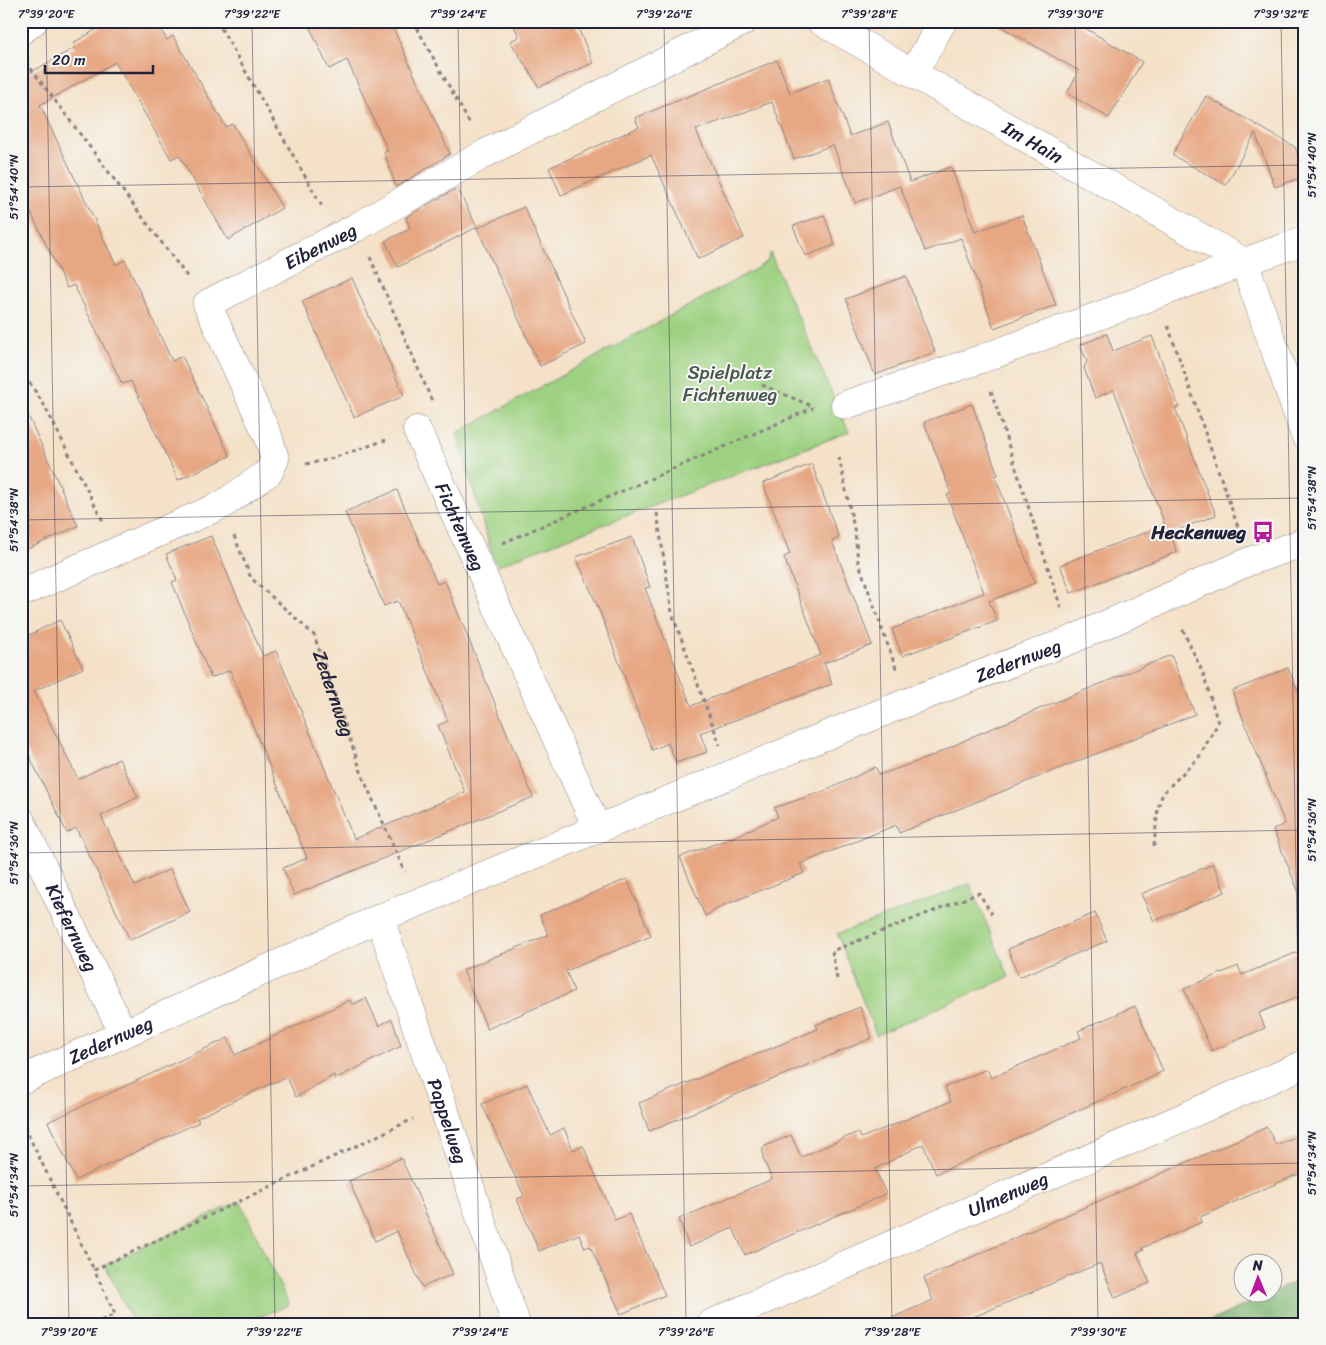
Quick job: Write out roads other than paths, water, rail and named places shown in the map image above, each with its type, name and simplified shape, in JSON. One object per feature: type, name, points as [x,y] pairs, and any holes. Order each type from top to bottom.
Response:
[{"type":"street","points":[[21,31],[34,21]]},
{"type":"street","name":"Eibenweg","points":[[21,592],[222,505],[268,472],[275,459],[268,436],[207,304],[348,232],[486,153],[744,21]]},
{"type":"street","name":"Im Hain","points":[[821,21],[1244,262]]},
{"type":"street","points":[[913,73],[943,21]]},
{"type":"street","points":[[845,405],[981,359],[1305,240]]},
{"type":"street","points":[[1244,262],[1305,435]]},
{"type":"street","name":"Fichtenweg","points":[[418,430],[598,828]]},
{"type":"street","name":"Zedernweg","points":[[21,1080],[380,918],[908,702],[1071,640],[1250,561],[1305,542]]},
{"type":"street","name":"Kiefernweg","points":[[21,821],[124,1033]]},
{"type":"street","name":"Pappelweg","points":[[380,918],[516,1324]]},
{"type":"street","name":"Ulmenweg","points":[[710,1324],[1305,1064]]},
{"type":"place","name":"Heckenweg","points":[[1263,532]]},
{"type":"park label","name":"Spielplatz Fichtenweg","points":[[730,383]]}]
